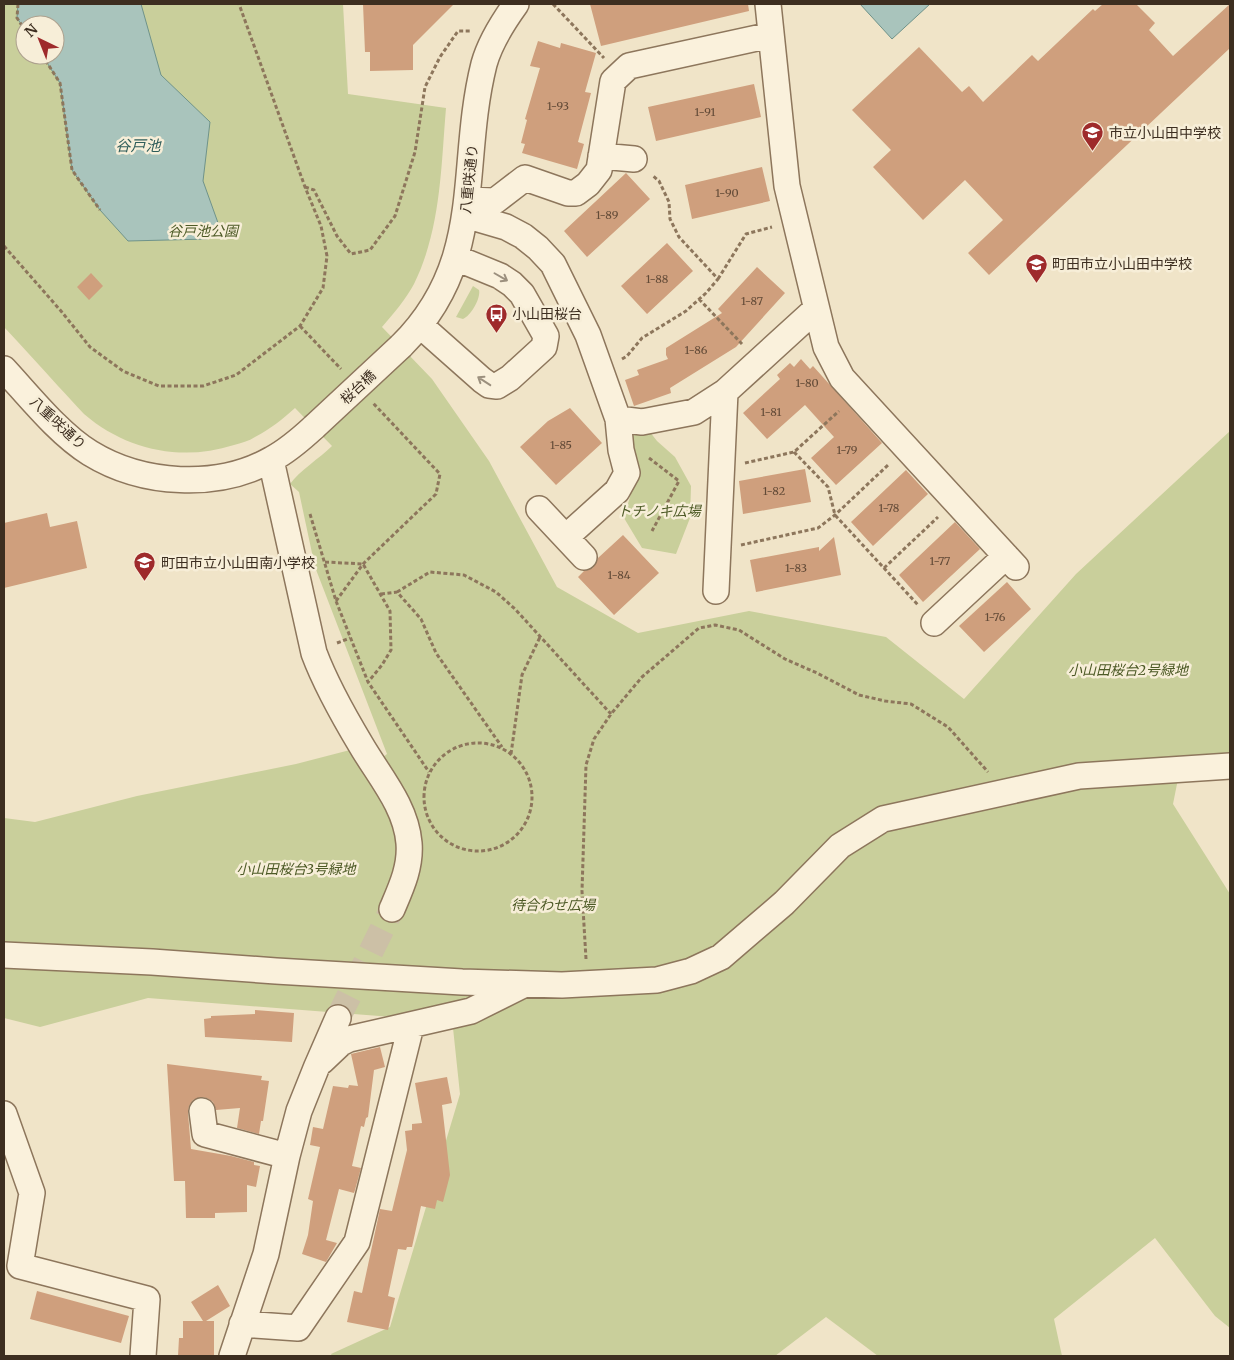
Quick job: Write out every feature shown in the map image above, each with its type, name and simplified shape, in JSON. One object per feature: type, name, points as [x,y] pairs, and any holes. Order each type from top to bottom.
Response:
[{"type":"street","name":"八重咲通り","points":[[401,346],[421,326],[439,298],[456,258],[466,208],[476,106],[485,63],[503,23],[516,4]]},
{"type":"street","points":[[768,4],[787,186],[826,347],[842,378],[1011,561],[934,623]]},
{"type":"street","points":[[466,208],[495,201],[525,178],[568,193],[576,193],[588,184],[599,170],[612,81],[629,66],[771,35]]},
{"type":"street","points":[[601,156],[634,159]]},
{"type":"street","points":[[466,208],[523,236],[553,264],[588,335],[618,419],[621,450],[627,473],[617,491],[566,537]]},
{"type":"street","points":[[421,326],[462,364],[489,385],[497,386],[510,378],[544,347],[546,336],[522,294],[500,276],[456,258]]},
{"type":"street","points":[[618,419],[642,422],[694,412],[726,392],[816,308]]},
{"type":"street","name":"桜台橋","points":[[314,427],[401,346]]},
{"type":"street","name":"八重咲通り","points":[[4,369],[66,435],[90,453],[120,467],[152,477],[184,481],[216,478],[242,472],[271,460],[294,445],[314,427]]},
{"type":"street","points":[[716,591],[726,392]]},
{"type":"street","points":[[271,460],[314,653],[324,679],[405,821],[410,845],[406,877],[392,909]]},
{"type":"street","points":[[539,510],[584,557]]},
{"type":"street","points":[[4,955],[526,984],[562,985],[657,980],[706,965],[721,957],[784,904],[840,846],[883,819],[1079,776],[1230,767]]},
{"type":"street","points":[[317,1066],[341,1043],[349,1039],[471,1011],[526,984]]},
{"type":"street","points":[[232,1356],[266,1254],[299,1111],[338,1018]]},
{"type":"street","points":[[242,1324],[298,1328],[357,1242],[411,1026]]},
{"type":"street","points":[[202,1110],[205,1134],[288,1156]]},
{"type":"street","points":[[4,1114],[32,1193],[20,1266],[147,1299],[143,1356]]},
{"type":"path","points":[[4,246],[90,347],[123,371],[160,386],[203,386],[236,375],[300,326],[323,288],[327,256],[321,226],[304,187],[239,4]]},
{"type":"path","points":[[553,4],[619,74]]},
{"type":"path","points":[[304,187],[314,190],[337,236],[351,254],[370,250],[395,216],[415,152],[425,87],[440,56],[458,31],[467,30],[473,32]]},
{"type":"path","points":[[48,65],[60,83],[72,170],[100,210]]},
{"type":"path","points":[[634,159],[659,181],[670,202],[670,219],[679,237],[718,279]]},
{"type":"path","points":[[600,366],[627,356],[642,338],[686,311],[718,279],[746,234],[794,220]]},
{"type":"path","points":[[699,299],[759,362]]},
{"type":"path","points":[[300,326],[347,376]]},
{"type":"path","points":[[722,468],[794,452],[857,394]]},
{"type":"path","points":[[336,601],[363,564],[436,494],[440,474],[367,397]]},
{"type":"path","points":[[718,550],[818,528],[835,515],[906,448]]},
{"type":"path","points":[[643,452],[679,482],[652,531]]},
{"type":"path","points":[[794,452],[828,487],[835,515],[934,623]]},
{"type":"path","points":[[884,568],[955,501]]},
{"type":"path","points":[[308,507],[336,601],[368,682],[429,772]]},
{"type":"path","points":[[325,562],[363,564]]},
{"type":"path","points":[[363,564],[390,611],[391,650],[368,682]]},
{"type":"path","points":[[381,594],[397,592],[430,572],[464,575],[496,592],[611,714]]},
{"type":"path","points":[[397,592],[421,619],[436,653],[502,748]]},
{"type":"path","points":[[587,962],[582,891],[586,765],[594,739],[611,714],[642,677],[699,628],[715,624],[739,630],[786,660],[817,673],[860,695],[885,701],[911,704],[948,727],[992,776]]},
{"type":"path","points":[[511,754],[522,675],[540,638]]},
{"type":"path","points":[[469,743],[486,743],[502,748],[517,759],[528,774],[532,791],[531,810],[524,827],[511,840],[495,849],[477,852],[459,849],[443,839],[431,825],[424,808],[424,790],[429,772],[439,758],[453,748],[469,743]]},
{"type":"green space","points":[[4,4],[343,4],[348,94],[446,108],[441,175],[430,242],[414,284],[404,301],[382,327],[432,379],[489,461],[557,587],[638,633],[749,611],[886,637],[964,699],[1076,574],[1230,431],[1230,766],[1180,769],[1173,804],[1230,894],[1230,1328],[1215,1316],[1155,1238],[1054,1319],[1062,1356],[878,1356],[826,1317],[775,1356],[332,1356],[331,1354],[390,1327],[460,1094],[451,1009],[405,1018],[148,998],[40,1027],[4,1018],[4,818],[35,822],[137,796],[296,764],[350,750],[367,769],[387,754],[315,567],[299,492],[290,484],[332,446],[295,408],[266,431],[242,443],[214,450],[194,452],[174,452],[136,444],[100,426],[84,414],[4,327]]},
{"type":"green space","points":[[473,286],[479,290],[475,306],[463,319],[456,317]]},
{"type":"green space","name":"トチノキ広場","points":[[618,419],[642,422],[657,441],[675,457],[691,486],[690,518],[676,554],[642,548],[624,518],[638,468]]},
{"type":"water","name":"谷戸池","points":[[18,4],[141,4],[161,75],[210,122],[203,181],[222,234],[207,239],[128,241],[100,210],[72,170],[60,83],[48,65],[65,65],[65,15],[17,15]]},
{"type":"water","points":[[860,4],[930,4],[892,39]]},
{"type":"building","points":[[363,4],[454,4],[413,45],[413,70],[370,71],[370,52],[365,52]]},
{"type":"building","points":[[590,4],[748,4],[749,11],[601,46]]},
{"type":"building","points":[[1103,4],[1136,4],[1155,23],[1149,30],[1173,56],[1230,4],[1230,48],[989,275],[968,253],[1003,220],[965,180],[923,220],[873,167],[891,150],[852,110],[919,47],[962,92],[969,86],[983,102],[1032,55],[1038,61],[1093,9],[1095,11]]},
{"type":"building","points":[[538,41],[560,48],[561,43],[596,53],[585,92],[591,93],[578,142],[584,144],[577,169],[522,153],[525,144],[521,143],[527,120],[525,119],[540,68],[530,66]]},
{"type":"building","points":[[754,84],[761,117],[656,141],[648,107]]},
{"type":"building","points":[[762,167],[770,201],[692,219],[685,185]]},
{"type":"building","points":[[626,173],[650,199],[587,257],[564,231]]},
{"type":"building","points":[[667,243],[693,271],[647,314],[621,286]]},
{"type":"building","points":[[757,267],[785,293],[736,347],[670,388],[671,393],[634,406],[625,380],[639,375],[637,370],[668,359],[666,348],[722,313],[718,309]]},
{"type":"building","points":[[91,273],[103,286],[89,300],[77,287]]},
{"type":"building","points":[[801,359],[810,369],[813,366],[882,443],[836,485],[811,458],[834,437],[805,405],[767,439],[743,413],[780,379],[777,375],[790,363],[794,367]]},
{"type":"building","points":[[570,408],[602,443],[556,485],[520,447],[548,421]]},
{"type":"building","points":[[805,469],[811,502],[743,514],[739,481]]},
{"type":"building","points":[[906,470],[928,494],[873,546],[851,522]]},
{"type":"building","points":[[47,513],[50,527],[77,521],[87,568],[4,588],[4,523]]},
{"type":"building","points":[[955,522],[980,549],[923,602],[899,575]]},
{"type":"building","points":[[623,535],[659,573],[614,615],[578,577],[584,571],[593,568],[598,558]]},
{"type":"building","points":[[834,537],[841,575],[756,592],[750,560],[819,547],[819,551]]},
{"type":"building","points":[[1007,582],[1031,609],[984,652],[959,626]]},
{"type":"building","points":[[255,1010],[294,1013],[292,1042],[205,1037],[204,1019],[211,1018],[211,1016],[255,1014]]},
{"type":"building","points":[[380,1047],[385,1067],[374,1070],[368,1117],[364,1127],[361,1126],[352,1166],[361,1168],[354,1193],[339,1189],[326,1240],[337,1243],[326,1262],[302,1254],[308,1235],[313,1201],[308,1199],[320,1147],[310,1145],[313,1127],[323,1129],[333,1086],[348,1088],[349,1085],[358,1086],[351,1054]]},
{"type":"building","points":[[167,1064],[262,1076],[261,1080],[269,1081],[263,1121],[261,1121],[259,1134],[237,1128],[240,1108],[216,1110],[213,1102],[201,1097],[193,1100],[189,1106],[191,1149],[231,1156],[254,1162],[254,1165],[260,1166],[256,1187],[247,1185],[247,1212],[215,1213],[215,1218],[186,1218],[185,1181],[174,1181]]},
{"type":"building","points":[[447,1077],[452,1103],[442,1105],[450,1175],[443,1202],[437,1200],[435,1209],[421,1206],[412,1247],[407,1247],[406,1250],[398,1249],[388,1296],[395,1298],[388,1330],[347,1322],[354,1291],[362,1293],[380,1209],[392,1211],[407,1150],[405,1131],[412,1130],[412,1124],[422,1123],[415,1083]]},
{"type":"building","points":[[218,1285],[230,1306],[206,1321],[214,1321],[214,1355],[178,1356],[179,1338],[183,1338],[183,1321],[203,1321],[191,1302]]},
{"type":"building","points":[[37,1291],[129,1316],[121,1343],[30,1319]]},
{"type":"tunnel","points":[[338,1018],[392,909]]},
{"type":"place","name":"市立小山田中学校","points":[[1093,152]]},
{"type":"place","name":"町田市立小山田中学校","points":[[1036,283]]},
{"type":"place","name":"小山田桜台","points":[[496,333]]},
{"type":"place","name":"町田市立小山田南小学校","points":[[145,582]]},
{"type":"park label","name":"谷戸池公園","points":[[203,231]]},
{"type":"park label","name":"小山田桜台2号緑地","points":[[1128,670]]},
{"type":"park label","name":"小山田桜台3号緑地","points":[[296,869]]},
{"type":"park label","name":"待合わせ広場","points":[[553,905]]}]
